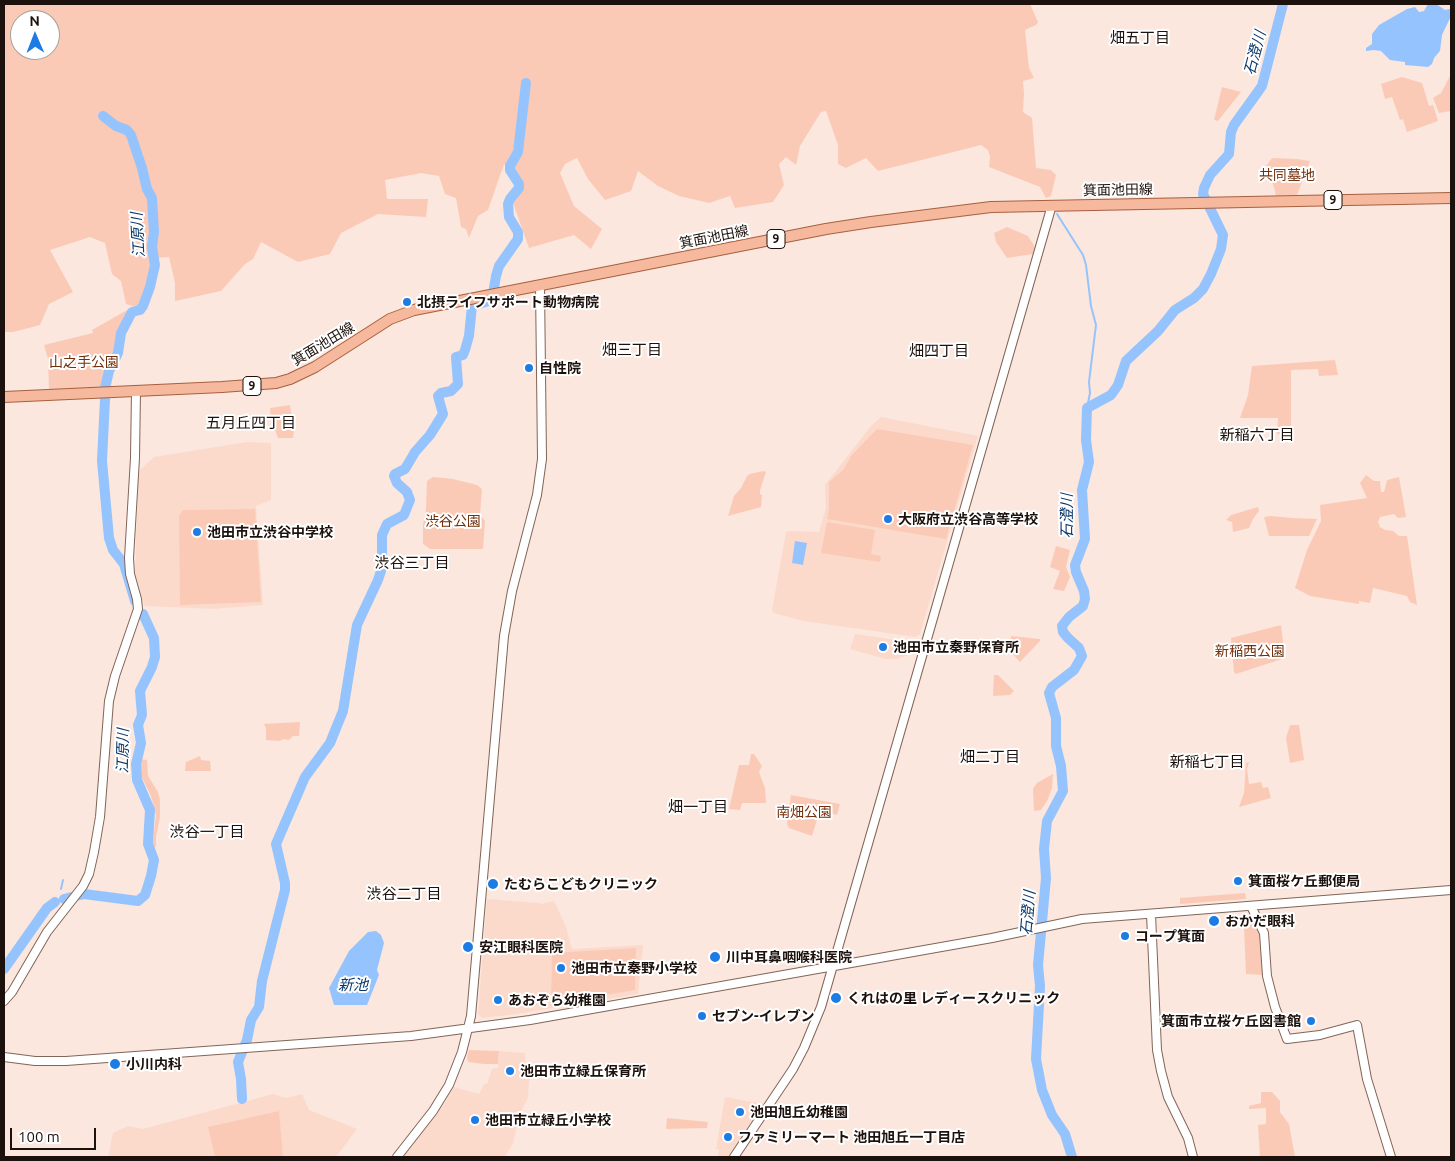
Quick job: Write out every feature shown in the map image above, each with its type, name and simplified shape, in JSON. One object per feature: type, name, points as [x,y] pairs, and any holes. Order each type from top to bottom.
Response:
[{"type":"main road","name":"箕面池田線","points":[[4,396],[276,383],[290,379],[315,367],[400,314],[502,292],[862,223],[991,207],[1451,198]]},
{"type":"street","points":[[734,1157],[793,1069],[816,1021],[1052,205]]},
{"type":"street","points":[[397,1157],[423,1125],[442,1096],[459,1062],[472,1012],[504,636],[512,591],[537,495],[542,459],[540,285]]},
{"type":"street","points":[[4,1000],[16,985],[47,932],[87,880],[94,852],[100,817],[109,701],[138,609],[130,574],[129,558],[135,458],[136,391]]},
{"type":"street","points":[[4,1057],[35,1061],[66,1061],[399,1037],[530,1020],[1033,930],[1082,919],[1451,890]]},
{"type":"street","points":[[1251,906],[1264,933],[1267,976],[1275,1008],[1288,1039],[1320,1035],[1357,1025],[1367,1079],[1391,1157]]},
{"type":"street","points":[[1151,914],[1157,1050],[1168,1097],[1188,1138],[1193,1157]]},
{"type":"shaded area","name":"大阪府立渋谷高等学校","points":[[881,417],[978,436],[920,634],[916,637],[803,621],[774,613],[772,610],[786,532],[819,532],[826,508],[825,485],[871,426]]},
{"type":"shaded area","name":"池田市立渋谷中学校","points":[[247,442],[271,443],[271,500],[256,506],[263,605],[214,609],[145,606],[135,574],[138,479],[140,470],[154,457]]},
{"type":"shaded area","name":"池田市立秦野保育所","points":[[855,634],[918,644],[915,653],[896,659],[885,659],[850,649]]},
{"type":"shaded area","name":"池田市立秦野小学校","points":[[487,899],[541,904],[554,901],[566,927],[572,949],[643,945],[638,994],[482,1018],[478,1014]]},
{"type":"shaded area","name":"池田市立緑丘小学校","points":[[499,1051],[525,1053],[526,1069],[532,1073],[529,1082],[528,1098],[520,1113],[513,1143],[505,1157],[403,1157],[445,1103],[454,1087],[479,1094],[484,1084],[487,1084],[492,1069],[498,1068]]},
{"type":"shaded area","points":[[273,1094],[286,1098],[302,1094],[309,1110],[357,1129],[336,1157],[108,1157],[113,1133],[128,1126],[143,1129]]},
{"type":"shaded area","name":"池田旭丘幼稚園","points":[[725,1097],[764,1104],[742,1135],[724,1131],[742,1136],[728,1157],[718,1157],[719,1149],[716,1149]]},
{"type":"green space","points":[[4,4],[1030,4],[1038,22],[1036,25],[1025,30],[1029,68],[1034,78],[1023,81],[1023,112],[1032,118],[1036,168],[1051,170],[1056,175],[1051,196],[1046,198],[1040,187],[989,167],[990,157],[988,150],[981,145],[878,171],[866,158],[846,168],[838,164],[838,145],[826,111],[821,112],[800,146],[796,165],[786,157],[779,164],[784,185],[773,202],[735,208],[730,196],[709,203],[679,196],[658,186],[638,171],[631,191],[605,200],[588,179],[577,158],[565,164],[560,173],[574,206],[602,229],[591,249],[574,235],[529,248],[513,203],[517,182],[504,164],[488,210],[478,216],[469,238],[466,229],[461,227],[456,198],[445,194],[439,176],[421,173],[385,180],[387,199],[428,199],[426,217],[378,214],[341,233],[330,254],[298,262],[261,242],[253,259],[245,264],[221,291],[175,301],[175,283],[169,257],[155,258],[142,309],[126,304],[121,281],[112,274],[105,243],[90,237],[50,250],[73,292],[49,304],[40,325],[13,332],[4,332]]},
{"type":"green space","points":[[1451,74],[1451,111],[1439,113],[1433,98],[1441,93]]},
{"type":"green space","points":[[1402,77],[1422,83],[1429,106],[1433,105],[1438,121],[1407,132],[1403,119],[1400,120],[1392,97],[1385,99],[1381,84]]},
{"type":"green space","points":[[1222,87],[1241,92],[1218,121],[1214,120]]},
{"type":"green space","name":"共同墓地","points":[[1272,158],[1310,161],[1297,195],[1276,196],[1266,166]]},
{"type":"green space","points":[[1007,227],[1028,236],[1035,247],[1033,254],[1007,258],[996,242],[994,233]]},
{"type":"green space","name":"山之手公園","points":[[129,309],[138,309],[132,310],[129,314],[120,333],[117,353],[107,372],[104,387],[49,389],[48,359],[44,345],[93,333],[92,330]]},
{"type":"green space","points":[[1335,360],[1338,375],[1319,376],[1318,369],[1291,370],[1291,435],[1277,434],[1278,418],[1240,418],[1248,395],[1252,366]]},
{"type":"green space","points":[[290,405],[294,431],[293,438],[278,438],[271,420],[270,408]]},
{"type":"green space","points":[[877,429],[973,445],[946,539],[827,519],[829,482],[844,469],[851,456]]},
{"type":"green space","points":[[763,471],[766,472],[760,490],[762,495],[761,507],[728,516],[734,496],[741,488],[747,476]]},
{"type":"green space","points":[[1366,475],[1374,481],[1380,481],[1381,492],[1384,492],[1387,480],[1399,477],[1406,517],[1398,518],[1394,514],[1380,517],[1378,522],[1380,527],[1385,530],[1393,531],[1399,536],[1407,536],[1417,605],[1410,602],[1407,596],[1373,588],[1370,603],[1359,601],[1359,604],[1310,596],[1295,588],[1307,550],[1321,521],[1320,505],[1367,498],[1360,483]]},
{"type":"green space","name":"渋谷公園","points":[[433,477],[453,479],[477,485],[482,489],[480,514],[485,521],[483,549],[430,549],[423,544],[427,481]]},
{"type":"green space","points":[[1258,507],[1259,511],[1249,528],[1233,532],[1232,522],[1226,520],[1231,515]]},
{"type":"green space","points":[[255,509],[261,602],[180,605],[179,516],[183,510]]},
{"type":"green space","points":[[1264,517],[1317,519],[1309,536],[1269,536]]},
{"type":"green space","points":[[827,522],[875,530],[871,554],[881,556],[880,562],[821,553]]},
{"type":"green space","points":[[1056,546],[1070,550],[1066,567],[1070,577],[1064,591],[1053,589],[1060,571],[1050,567]]},
{"type":"green space","name":"新稲西公園","points":[[1281,625],[1285,658],[1236,674],[1234,672],[1231,638]]},
{"type":"green space","points":[[1011,636],[1040,639],[1040,641],[1020,662],[1009,650]]},
{"type":"green space","points":[[994,675],[998,675],[1014,691],[1010,695],[993,696]]},
{"type":"green space","points":[[300,722],[299,736],[293,736],[289,740],[266,740],[264,724]]},
{"type":"green space","points":[[1290,725],[1299,725],[1304,760],[1290,763],[1286,738]]},
{"type":"green space","points":[[751,754],[754,754],[762,766],[759,772],[765,788],[766,803],[742,803],[740,810],[729,809],[739,765],[749,765]]},
{"type":"green space","points":[[200,756],[201,760],[210,761],[211,771],[185,771],[186,762]]},
{"type":"green space","points":[[141,759],[147,760],[148,776],[158,792],[160,800],[160,817],[156,846],[154,848],[156,815],[151,796],[141,776]]},
{"type":"green space","points":[[1249,762],[1247,769],[1249,784],[1261,782],[1263,788],[1268,787],[1271,798],[1239,807],[1244,793],[1246,763]]},
{"type":"green space","points":[[1053,774],[1052,788],[1047,801],[1041,810],[1034,811],[1033,789],[1037,783]]},
{"type":"green space","name":"南畑公園","points":[[791,795],[840,804],[837,815],[820,810],[812,836],[789,828],[787,824]]},
{"type":"green space","points":[[1245,893],[1246,899],[1180,904],[1180,898]]},
{"type":"green space","points":[[1250,913],[1261,938],[1264,975],[1246,974],[1244,928],[1248,925]]},
{"type":"green space","points":[[636,948],[635,990],[551,1004],[552,953]]},
{"type":"green space","points":[[469,1050],[499,1051],[498,1064],[468,1062]]},
{"type":"green space","points":[[1261,1092],[1272,1092],[1280,1101],[1280,1112],[1289,1124],[1295,1157],[1260,1157],[1258,1125],[1266,1124],[1266,1108],[1249,1109],[1249,1106],[1261,1103]]},
{"type":"green space","points":[[279,1111],[283,1157],[215,1157],[208,1127]]},
{"type":"green space","points":[[667,1118],[708,1122],[707,1128],[666,1129]]},
{"type":"water","points":[[1428,4],[1436,4],[1445,10],[1450,9],[1451,11],[1451,16],[1442,35],[1440,51],[1432,64],[1428,67],[1405,65],[1405,62],[1390,60],[1381,51],[1366,51],[1366,48],[1372,44],[1372,34],[1379,25],[1407,9],[1415,7],[1419,12],[1424,11]]},
{"type":"water","points":[[795,541],[807,543],[803,565],[792,563]]},
{"type":"water","name":"新池","points":[[376,931],[381,935],[384,943],[377,970],[379,975],[367,1005],[334,1005],[329,988],[349,951],[368,932]]},
{"type":"waterway","name":"石澄川","points":[[1072,1157],[1065,1134],[1052,1115],[1042,1090],[1036,1059],[1040,986],[1038,965],[1046,878],[1044,849],[1047,821],[1063,791],[1061,766],[1056,746],[1056,718],[1049,693],[1052,687],[1074,670],[1082,656],[1079,648],[1063,632],[1062,626],[1069,617],[1083,606],[1085,599],[1075,565],[1085,539],[1082,490],[1089,462],[1086,440],[1087,408],[1111,395],[1118,385],[1126,361],[1158,331],[1175,310],[1194,298],[1203,289],[1211,274],[1221,249],[1223,235],[1203,194],[1204,188],[1210,175],[1229,154],[1231,132],[1234,125],[1262,86],[1283,4]]},
{"type":"waterway","points":[[242,1099],[238,1062],[247,1040],[251,1020],[259,1007],[262,981],[285,890],[276,844],[305,777],[330,743],[343,711],[357,625],[382,568],[382,535],[387,524],[404,515],[410,500],[407,492],[397,483],[394,476],[405,469],[443,414],[438,396],[441,393],[451,391],[458,384],[456,357],[463,355],[465,350],[469,336],[472,306],[492,300],[499,266],[518,239],[518,232],[509,217],[508,204],[519,188],[519,184],[510,170],[510,166],[518,152],[526,83]]},
{"type":"waterway","name":"江原川","points":[[103,116],[116,126],[127,130],[131,135],[147,189],[152,198],[154,232],[152,247],[155,265],[143,306],[140,310],[132,312],[121,333],[118,353],[109,371],[105,388]]},
{"type":"waterway","points":[[1057,214],[1083,255],[1096,325],[1087,408]]},
{"type":"waterway","name":"江原川","points":[[105,399],[102,461],[109,538],[113,550],[124,564],[135,601]]},
{"type":"waterway","name":"江原川","points":[[64,899],[84,894],[138,901],[145,895],[151,876],[154,860],[148,844],[150,810],[137,780],[136,764],[141,743],[138,725],[142,715],[140,691],[155,657],[154,638],[143,614]]},
{"type":"waterway","points":[[61,889],[63,880]]},
{"type":"waterway","name":"江原川","points":[[4,969],[47,908],[55,902]]},
{"type":"place","name":"北摂ライフサポート動物病院","points":[[407,302]]},
{"type":"place","name":"自性院","points":[[529,368]]},
{"type":"place","name":"大阪府立渋谷高等学校","points":[[888,519]]},
{"type":"place","name":"池田市立渋谷中学校","points":[[197,532]]},
{"type":"place","name":"池田市立秦野保育所","points":[[883,647]]},
{"type":"place","name":"箕面桜ケ丘郵便局","points":[[1238,881]]},
{"type":"place","name":"たむらこどもクリニック","points":[[493,884]]},
{"type":"place","name":"おかだ眼科","points":[[1214,921]]},
{"type":"place","name":"コープ箕面","points":[[1125,936]]},
{"type":"place","name":"安江眼科医院","points":[[468,947]]},
{"type":"place","name":"川中耳鼻咽喉科医院","points":[[715,957]]},
{"type":"place","name":"池田市立秦野小学校","points":[[561,968]]},
{"type":"place","name":"くれはの里 レディースクリニック","points":[[836,998]]},
{"type":"place","name":"あおぞら幼稚園","points":[[498,1000]]},
{"type":"place","name":"セブン-イレブン","points":[[702,1016]]},
{"type":"place","name":"箕面市立桜ケ丘図書館","points":[[1311,1021]]},
{"type":"place","name":"小川内科","points":[[115,1064]]},
{"type":"place","name":"池田市立緑丘保育所","points":[[510,1071]]},
{"type":"place","name":"池田旭丘幼稚園","points":[[740,1112]]},
{"type":"place","name":"池田市立緑丘小学校","points":[[475,1120]]},
{"type":"place","name":"ファミリーマート 池田旭丘一丁目店","points":[[728,1137]]},
{"type":"district","name":"畑五丁目","points":[[1140,38]]},
{"type":"district","name":"畑三丁目","points":[[632,350]]},
{"type":"district","name":"畑四丁目","points":[[939,351]]},
{"type":"district","name":"五月丘四丁目","points":[[251,423]]},
{"type":"district","name":"新稲六丁目","points":[[1257,435]]},
{"type":"district","name":"渋谷三丁目","points":[[412,563]]},
{"type":"district","name":"畑二丁目","points":[[990,757]]},
{"type":"district","name":"新稲七丁目","points":[[1207,762]]},
{"type":"district","name":"畑一丁目","points":[[698,807]]},
{"type":"district","name":"渋谷一丁目","points":[[207,832]]},
{"type":"district","name":"渋谷二丁目","points":[[404,894]]}]
